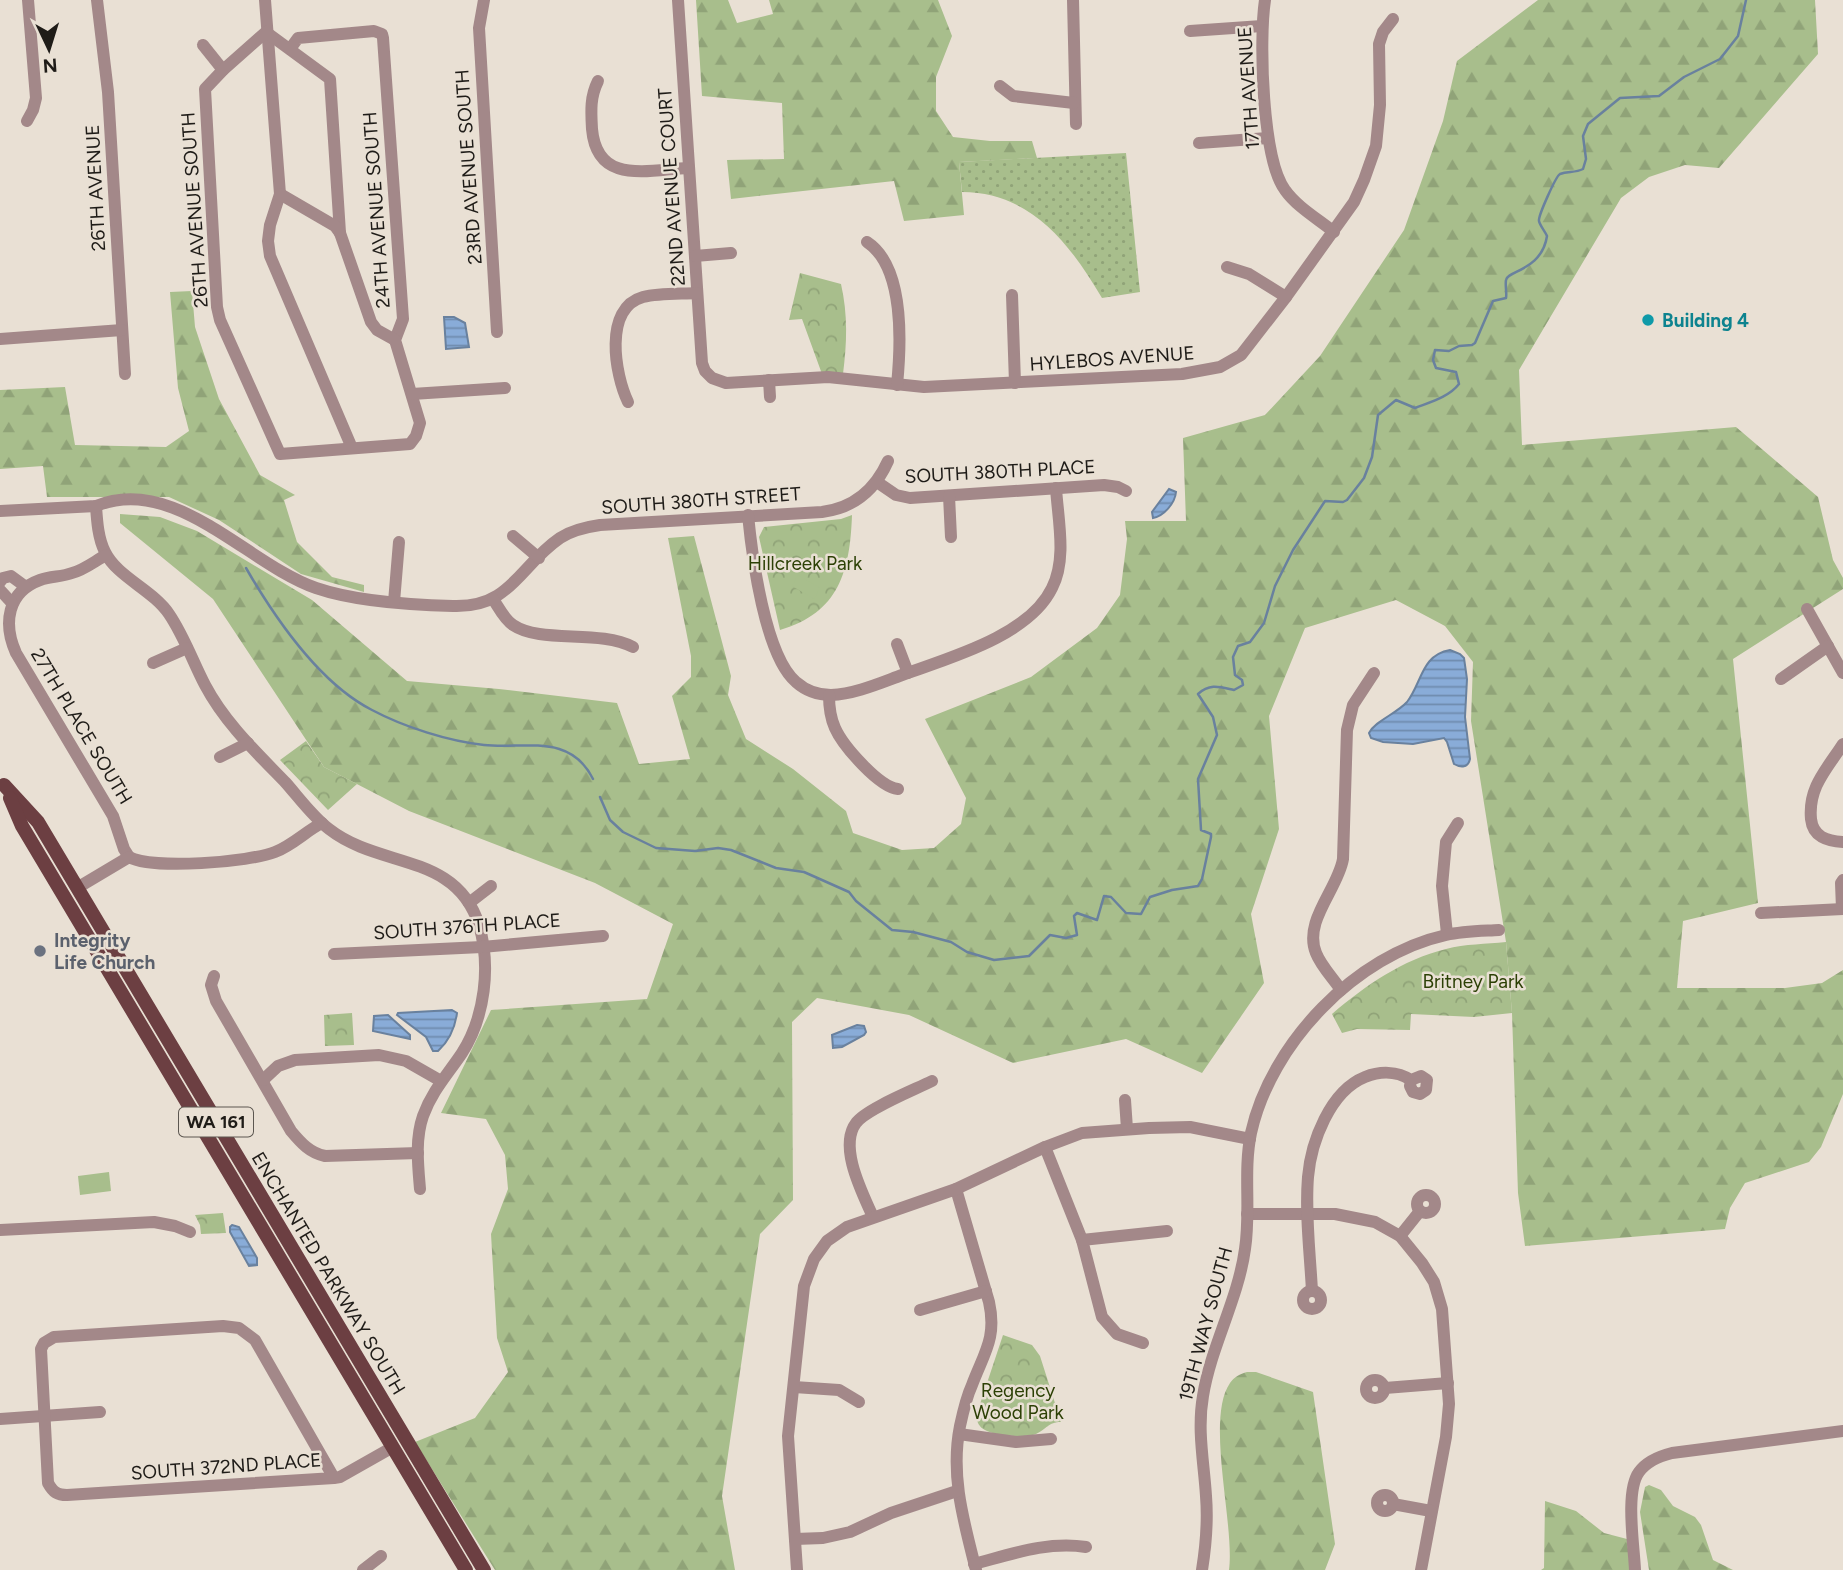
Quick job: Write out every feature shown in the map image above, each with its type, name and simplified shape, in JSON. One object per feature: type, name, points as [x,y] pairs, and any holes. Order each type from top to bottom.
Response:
[{"type":"main road","name":"ENCHANTED PARKWAY SOUTH","points":[[2,782],[38,822],[350,1360],[393,1447],[466,1570]]},
{"type":"main road","name":"ENCHANTED PARKWAY SOUTH","points":[[2,782],[22,826],[350,1360],[484,1570]]},
{"type":"street","points":[[27,121],[36,98],[28,0]]},
{"type":"street","name":"26TH AVENUE","points":[[97,0],[109,103],[125,374]]},
{"type":"street","points":[[265,0],[280,194],[270,225],[270,256],[352,449]]},
{"type":"street","name":"23RD AVENUE SOUTH","points":[[484,0],[479,28],[497,332]]},
{"type":"street","name":"22ND AVENUE COURT","points":[[678,0],[702,363],[705,371]]},
{"type":"street","points":[[1073,0],[1076,124]]},
{"type":"street","name":"17TH AVENUE","points":[[1265,0],[1262,26],[1268,138],[1273,165],[1284,189],[1334,232]]},
{"type":"street","name":"HYLEBOS AVENUE","points":[[705,371],[715,380],[726,383],[828,377],[938,387],[1182,374],[1232,362],[1247,349],[1286,297],[1334,232],[1359,192],[1374,153],[1380,122],[1379,44],[1392,19]]},
{"type":"street","points":[[1190,31],[1262,26]]},
{"type":"street","name":"24TH AVENUE SOUTH","points":[[290,49],[302,37],[374,31],[382,34],[384,41],[403,319],[396,340],[420,423],[410,444],[352,449]]},
{"type":"street","points":[[266,32],[330,79],[340,233],[371,322],[377,330],[396,340]]},
{"type":"street","name":"26TH AVENUE SOUTH","points":[[266,32],[205,89],[217,307],[220,320],[280,454],[352,449]]},
{"type":"street","points":[[203,45],[223,70]]},
{"type":"street","points":[[598,81],[591,105],[592,125],[594,147],[604,162],[632,171],[688,168]]},
{"type":"street","points":[[1000,86],[1013,96],[1074,103]]},
{"type":"street","points":[[1199,143],[1268,138]]},
{"type":"street","points":[[280,194],[329,222],[340,233]]},
{"type":"street","points":[[867,242],[883,257],[894,289],[899,333],[897,385]]},
{"type":"street","points":[[695,256],[731,253]]},
{"type":"street","points":[[1227,267],[1249,274],[1286,297]]},
{"type":"street","points":[[628,402],[618,372],[616,337],[621,314],[643,297],[697,293]]},
{"type":"street","points":[[1012,295],[1015,383]]},
{"type":"street","points":[[0,339],[122,330]]},
{"type":"street","points":[[769,380],[770,397]]},
{"type":"street","points":[[411,394],[505,388]]},
{"type":"street","name":"SOUTH 380TH STREET","points":[[0,512],[96,506],[105,502],[132,500],[168,505],[196,518],[302,583],[335,594],[394,602],[463,606],[493,599],[515,583],[560,538],[585,527],[839,509],[861,498],[877,482],[888,461]]},
{"type":"street","name":"SOUTH 380TH PLACE","points":[[877,482],[902,497],[1108,485],[1118,486],[1126,491]]},
{"type":"street","points":[[748,515],[758,579],[773,644],[780,662],[799,685],[813,692],[829,695],[858,690],[989,642],[1032,612],[1051,590],[1060,555],[1056,488]]},
{"type":"street","points":[[949,496],[951,537]]},
{"type":"street","points":[[96,506],[106,555],[165,609],[223,713],[322,823],[360,847],[439,874],[456,887],[469,903],[479,928],[482,947],[481,1010],[467,1044],[441,1081],[424,1113],[418,1153],[420,1189]]},
{"type":"street","points":[[513,536],[539,558]]},
{"type":"street","points":[[394,602],[398,542]]},
{"type":"street","points":[[0,590],[11,608],[26,587],[45,579],[76,572],[106,555]]},
{"type":"street","points":[[0,582],[11,576],[26,587]]},
{"type":"street","points":[[493,599],[509,622],[520,629],[608,639],[633,647]]},
{"type":"street","name":"27TH PLACE SOUTH","points":[[11,608],[9,635],[16,653],[113,816],[129,858]]},
{"type":"street","points":[[1807,609],[1843,673]]},
{"type":"street","points":[[897,643],[908,673]]},
{"type":"street","points":[[1781,678],[1828,646]]},
{"type":"street","points":[[153,663],[187,648]]},
{"type":"street","points":[[1341,990],[1315,952],[1313,932],[1340,872],[1343,859],[1347,730],[1350,713],[1374,673]]},
{"type":"street","points":[[829,695],[831,717],[841,740],[884,784],[898,789]]},
{"type":"street","points":[[220,757],[248,743]]},
{"type":"street","points":[[1843,744],[1815,787],[1810,803],[1812,826],[1819,836],[1843,842]]},
{"type":"street","points":[[76,888],[129,858],[144,863],[162,864],[258,857],[278,851],[322,823]]},
{"type":"street","points":[[1447,934],[1442,886],[1446,842],[1458,823]]},
{"type":"street","points":[[1761,913],[1843,909],[1843,880]]},
{"type":"street","points":[[469,903],[491,886]]},
{"type":"street","name":"19TH WAY SOUTH","points":[[1202,1570],[1207,1515],[1201,1436],[1202,1398],[1237,1285],[1245,1248],[1250,1139],[1264,1095],[1282,1058],[1304,1029],[1341,990],[1391,957],[1447,934],[1499,930]]},
{"type":"street","name":"SOUTH 376TH PLACE","points":[[334,954],[482,947],[603,936]]},
{"type":"street","points":[[214,975],[211,985],[216,1001],[291,1131],[309,1150],[325,1156],[418,1153]]},
{"type":"street","points":[[263,1080],[278,1066],[295,1060],[386,1055],[406,1060],[441,1081]]},
{"type":"street","points":[[1312,1291],[1308,1179],[1311,1158],[1325,1119],[1335,1101],[1350,1085],[1371,1075],[1394,1073],[1411,1080]]},
{"type":"street","points":[[873,1217],[854,1170],[850,1137],[858,1121],[867,1113],[932,1081]]},
{"type":"street","points":[[1125,1100],[1127,1129]]},
{"type":"street","points":[[797,1570],[787,1451],[804,1286],[808,1272],[827,1241],[847,1227],[956,1189],[1045,1147],[1082,1133],[1190,1127],[1250,1139]]},
{"type":"street","points":[[1045,1147],[1082,1240],[1105,1322],[1119,1335],[1143,1343]]},
{"type":"street","points":[[956,1189],[986,1291],[992,1321],[991,1341],[972,1384],[959,1433],[957,1491],[975,1567],[1043,1547],[1086,1547]]},
{"type":"street","points":[[1399,1236],[1420,1211]]},
{"type":"street","points":[[1247,1214],[1335,1214],[1367,1220],[1399,1236],[1428,1270],[1439,1294],[1448,1383],[1446,1437],[1421,1570]]},
{"type":"street","points":[[0,1230],[153,1222],[190,1232]]},
{"type":"street","points":[[1082,1240],[1167,1231]]},
{"type":"street","points":[[920,1310],[986,1291]]},
{"type":"street","points":[[43,1416],[40,1354],[44,1343],[54,1338],[223,1326],[239,1328],[254,1340],[334,1478]]},
{"type":"street","points":[[1384,1388],[1448,1383]]},
{"type":"street","points":[[794,1387],[835,1390],[848,1394],[859,1402]]},
{"type":"street","points":[[0,1419],[100,1412]]},
{"type":"street","name":"SOUTH 372ND PLACE","points":[[43,1416],[48,1483],[54,1492],[67,1495],[334,1478],[393,1447]]},
{"type":"street","points":[[1636,1570],[1632,1515],[1634,1486],[1638,1473],[1647,1464],[1672,1453],[1843,1431]]},
{"type":"street","points":[[959,1433],[1016,1442],[1051,1440]]},
{"type":"street","points":[[795,1539],[823,1538],[850,1532],[891,1513],[957,1491]]},
{"type":"street","points":[[1393,1504],[1432,1511]]},
{"type":"street","points":[[363,1570],[381,1556]]},
{"type":"green space","points":[[696,0],[728,0],[737,23],[773,14],[769,0],[938,0],[952,36],[936,77],[936,111],[953,137],[990,141],[1032,141],[1037,158],[959,162],[964,215],[904,221],[894,181],[731,199],[727,160],[784,159],[782,103],[702,96]]},
{"type":"green space","points":[[1538,0],[1815,0],[1818,54],[1719,168],[1685,165],[1649,177],[1621,198],[1519,370],[1522,445],[1736,427],[1818,497],[1833,560],[1843,578],[1843,589],[1733,659],[1758,903],[1683,921],[1677,988],[1785,988],[1822,983],[1843,970],[1843,1094],[1821,1147],[1809,1162],[1745,1183],[1730,1208],[1725,1229],[1525,1246],[1518,1193],[1512,1013],[1506,942],[1471,721],[1473,662],[1445,626],[1396,600],[1305,628],[1269,716],[1279,829],[1251,914],[1264,983],[1202,1073],[1126,1039],[1013,1063],[909,1015],[817,998],[792,1022],[793,1200],[760,1234],[722,1496],[735,1570],[495,1570],[415,1442],[475,1418],[508,1372],[497,1338],[491,1234],[508,1189],[505,1155],[486,1119],[441,1113],[491,1010],[647,999],[673,924],[595,883],[409,811],[324,767],[213,599],[120,523],[120,514],[160,517],[197,531],[312,600],[407,681],[617,703],[639,764],[690,759],[672,696],[691,677],[691,656],[668,538],[694,536],[731,676],[728,695],[746,739],[793,769],[846,811],[853,833],[902,850],[934,848],[961,824],[966,798],[925,719],[1031,677],[1097,628],[1120,595],[1127,539],[1125,521],[1186,521],[1183,438],[1265,415],[1320,356],[1404,230],[1443,121],[1457,61]]},
{"type":"green space","points":[[1126,153],[1140,292],[1102,298],[1062,241],[1028,211],[987,194],[962,192],[959,162]]},
{"type":"green space","points":[[800,273],[841,284],[846,329],[843,374],[822,374],[802,319],[789,320]]},
{"type":"green space","points":[[192,291],[195,327],[219,399],[260,475],[295,495],[284,500],[297,542],[332,577],[364,585],[364,592],[301,574],[219,520],[169,497],[47,497],[43,466],[0,469],[0,390],[65,387],[75,445],[166,447],[189,431],[178,388],[170,292]]},
{"type":"green space","name":"Hillcreek Park","points":[[852,515],[848,554],[837,587],[816,613],[780,630],[759,537],[764,527],[841,519]]},
{"type":"green space","points":[[798,575],[820,588],[814,599],[792,586]]},
{"type":"green space","points":[[306,741],[324,767],[357,784],[328,810],[280,760]]},
{"type":"green space","points":[[300,750],[312,766],[304,772],[290,758]]},
{"type":"green space","name":"Britney Park","points":[[1506,942],[1512,1013],[1474,1017],[1411,1014],[1410,1030],[1357,1029],[1342,1033],[1332,1014],[1371,984],[1414,960],[1453,947]]},
{"type":"green space","points":[[352,1013],[354,1045],[325,1046],[324,1015]]},
{"type":"green space","points":[[109,1172],[111,1191],[80,1195],[78,1176]]},
{"type":"green space","points":[[223,1213],[226,1233],[201,1234],[195,1215]]},
{"type":"green space","name":"Regency Wood Park","points":[[1003,1335],[1032,1345],[1040,1356],[1061,1422],[1050,1424],[1036,1434],[1026,1436],[996,1434],[985,1430],[979,1424],[976,1416]]},
{"type":"green space","points":[[1247,1372],[1256,1372],[1313,1392],[1335,1544],[1325,1570],[1229,1570],[1230,1551],[1220,1421],[1223,1400],[1230,1383]]},
{"type":"green space","points":[[1649,1485],[1661,1490],[1673,1506],[1695,1517],[1701,1525],[1713,1560],[1733,1570],[1649,1570],[1640,1512],[1645,1487]]},
{"type":"green space","points":[[1545,1501],[1576,1511],[1604,1533],[1627,1539],[1630,1570],[1541,1570],[1544,1568]]},
{"type":"water","points":[[444,317],[454,317],[465,323],[469,347],[446,349]]},
{"type":"water","points":[[1169,489],[1176,492],[1174,500],[1165,512],[1153,518],[1152,512]]},
{"type":"water","points":[[1450,650],[1464,658],[1467,679],[1465,717],[1470,759],[1468,764],[1462,767],[1454,764],[1444,738],[1413,744],[1383,742],[1371,738],[1369,733],[1372,729],[1407,702],[1433,658]]},
{"type":"water","points":[[452,1010],[457,1013],[453,1029],[438,1051],[433,1051],[426,1037],[397,1015],[398,1013]]},
{"type":"water","points":[[388,1015],[410,1035],[410,1039],[373,1031],[374,1016]]},
{"type":"water","points":[[857,1025],[864,1026],[864,1035],[842,1047],[833,1048],[832,1035]]},
{"type":"water","points":[[232,1225],[239,1227],[257,1258],[257,1265],[249,1266],[230,1232]]},
{"type":"waterway","points":[[600,797],[610,820],[623,832],[656,848],[731,850],[776,868],[804,872],[849,892],[856,901],[892,930],[913,932],[951,942],[967,952],[994,960],[1029,956],[1050,935],[1066,938],[1077,935],[1074,916],[1077,913],[1097,920],[1104,896],[1111,897],[1126,913],[1141,914],[1150,897],[1198,886],[1211,837],[1211,834],[1201,830],[1198,779],[1217,735],[1213,717],[1198,694],[1211,687],[1234,690],[1243,685],[1242,680],[1235,675],[1233,657],[1238,646],[1250,642],[1264,623],[1275,586],[1293,550],[1325,501],[1347,500],[1364,478],[1372,457],[1378,415],[1396,400],[1415,408],[1445,396],[1459,384],[1456,372],[1436,368],[1433,360],[1435,350],[1449,351],[1475,343],[1493,301],[1506,298],[1508,277],[1539,256],[1547,236],[1540,225],[1541,212],[1558,176],[1583,169],[1586,159],[1583,136],[1588,124],[1620,98],[1659,96],[1684,77],[1720,59],[1738,36],[1746,0]]},
{"type":"waterway","points":[[246,568],[300,648],[334,683],[372,710],[441,737],[484,745],[531,745],[559,749],[583,764],[593,779]]},
{"type":"place","name":"Building 4","points":[[1648,320]]},
{"type":"place","name":"Integrity Life Church","points":[[40,951]]}]
